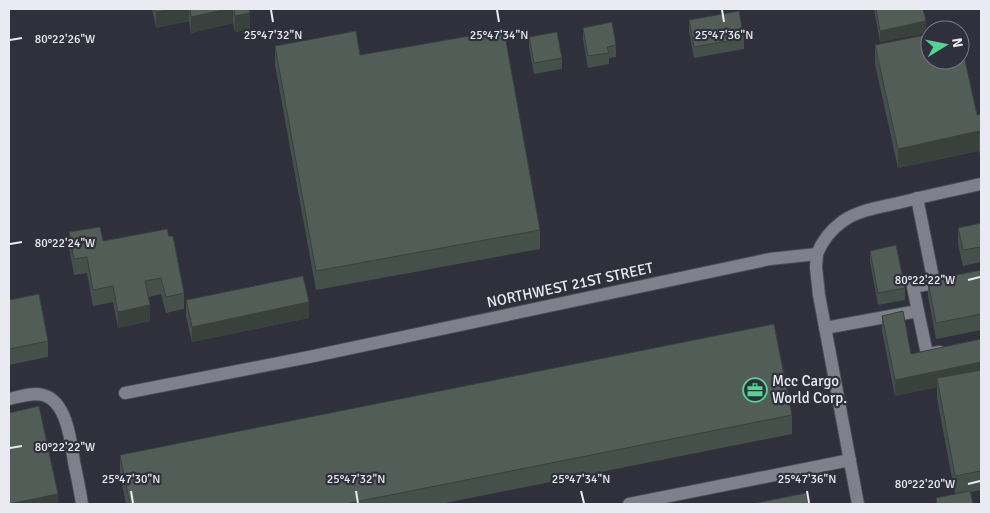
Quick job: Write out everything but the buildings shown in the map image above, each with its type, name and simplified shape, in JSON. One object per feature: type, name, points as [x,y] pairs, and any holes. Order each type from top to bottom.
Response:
[{"type":"street","points":[[858,504],[817,281],[817,254],[830,233],[854,215],[867,210],[981,184]]},
{"type":"street","points":[[917,198],[939,282],[913,287],[927,354],[954,349]]},
{"type":"street","name":"NORTHWEST 21ST STREET","points":[[125,393],[309,357],[770,259],[817,254]]},
{"type":"street","points":[[825,328],[918,311]]},
{"type":"street","points":[[9,399],[35,394],[45,395],[62,412],[68,426],[82,504]]},
{"type":"street","points":[[629,504],[850,460]]},
{"type":"place","name":"Mcc Cargo World Corp.","points":[[755,390]]}]
